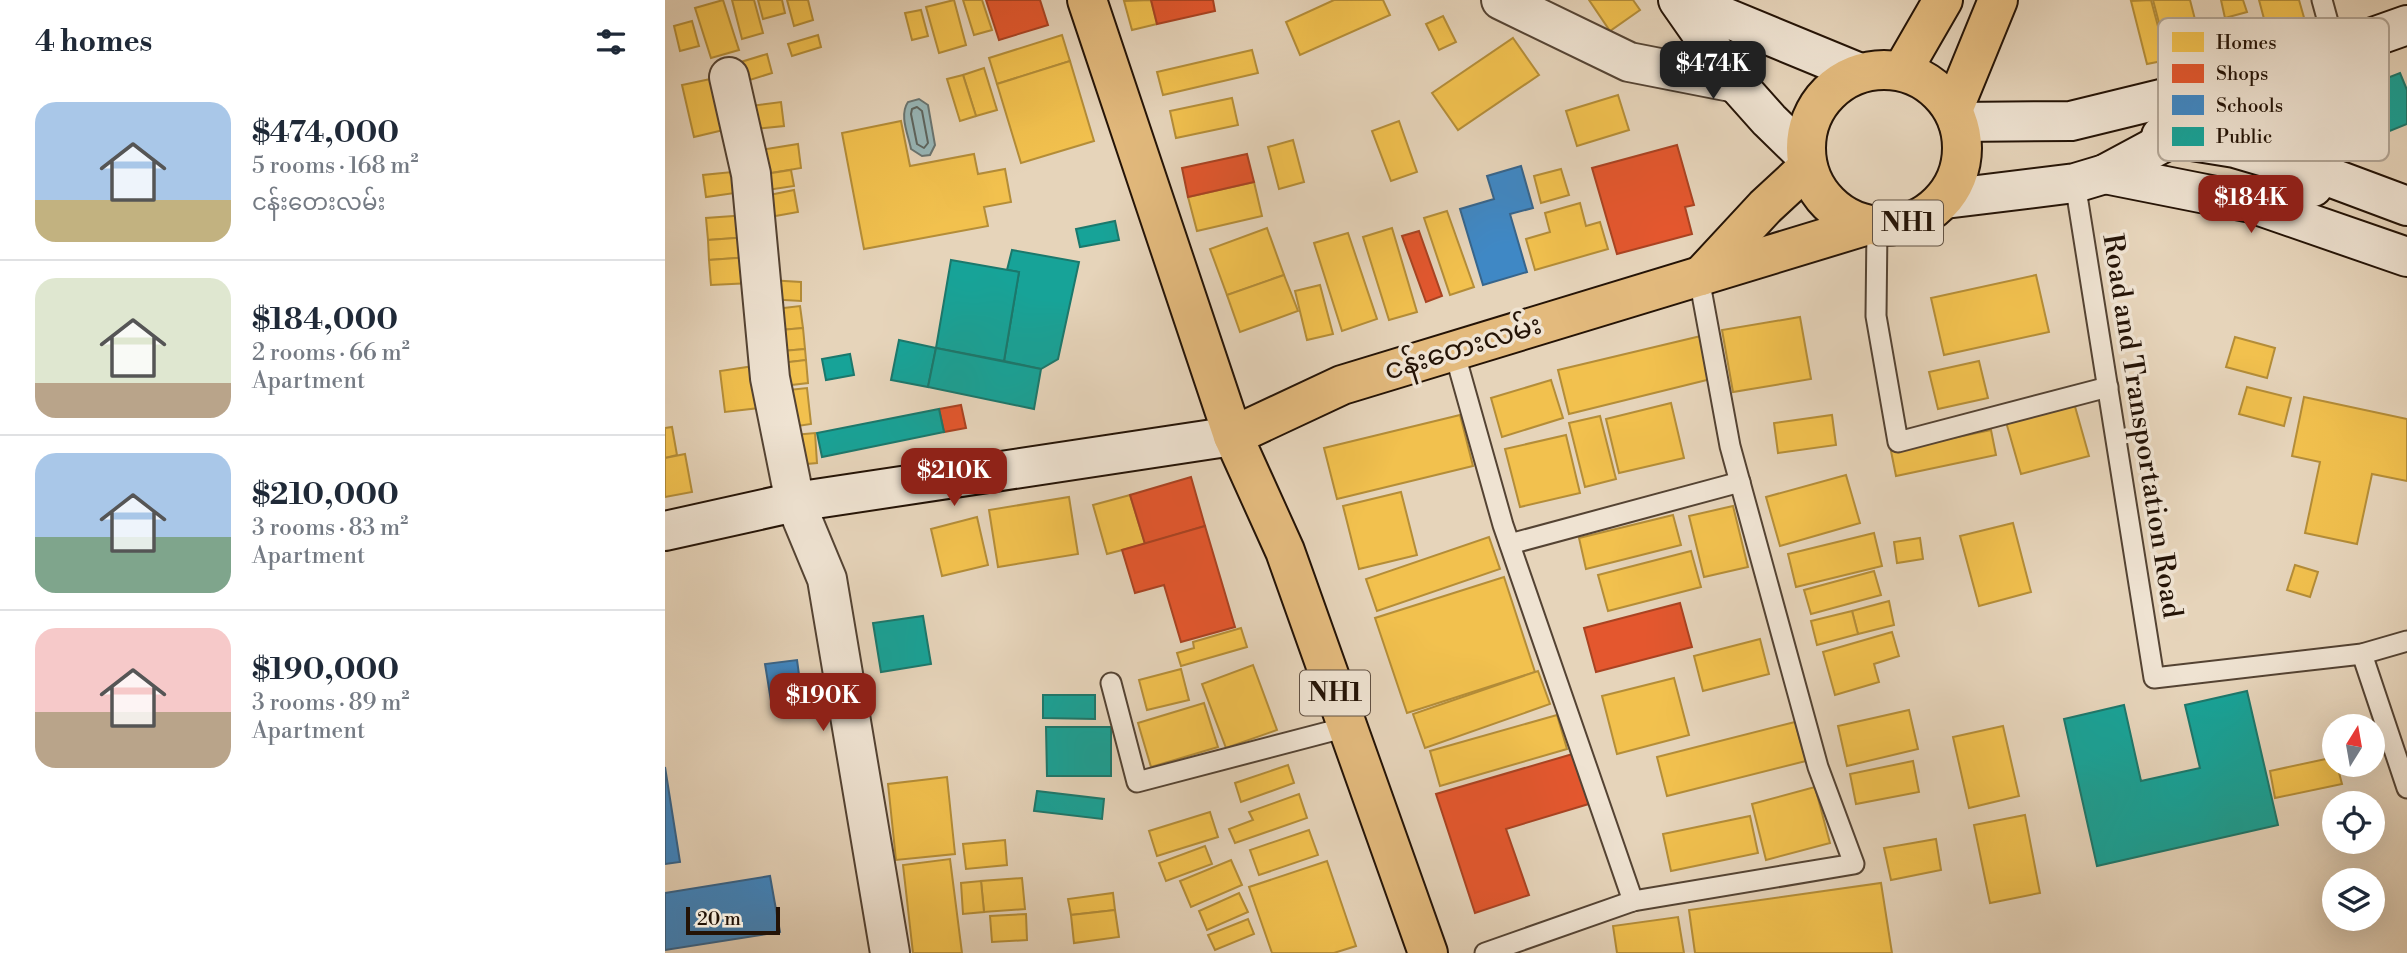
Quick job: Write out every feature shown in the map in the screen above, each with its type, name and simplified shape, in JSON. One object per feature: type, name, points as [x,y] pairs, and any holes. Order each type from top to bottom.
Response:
[{"type":"main road","points":[[665,531],[795,502],[1233,436],[1087,0]]},
{"type":"main road","points":[[1501,0],[1629,62],[1736,83]]},
{"type":"main road","points":[[1680,0],[1736,83],[1806,162]]},
{"type":"main road","points":[[1680,0],[1860,73]]},
{"type":"main road","points":[[1902,71],[1943,0]]},
{"type":"main road","name":"NH1","points":[[1806,162],[1819,194],[1841,214],[1873,226],[1896,226],[1914,221],[1931,211],[1945,198],[1955,181],[1963,142],[1956,116],[1998,0]]},
{"type":"main road","points":[[2389,31],[2407,24]]},
{"type":"main road","points":[[1699,278],[1806,162],[1809,120],[1828,90],[1860,73],[1881,69],[1902,71],[1922,79],[1940,93],[1956,116],[2071,121],[2158,136]]},
{"type":"main road","points":[[729,77],[751,174],[770,378],[795,502],[827,579],[890,953]]},
{"type":"main road","points":[[2071,121],[2158,99]]},
{"type":"main road","points":[[2090,178],[2158,145]]},
{"type":"main road","points":[[2279,161],[2407,206]]},
{"type":"main road","points":[[2306,221],[2316,172],[2309,161]]},
{"type":"main road","points":[[1945,198],[2090,178],[2251,204],[2407,257]]},
{"type":"main road","name":"ငန်းတေးလမ်း","points":[[1233,436],[1342,385],[1873,226]]},
{"type":"main road","name":"NH1","points":[[1233,436],[1285,551],[1428,953]]},
{"type":"lane","points":[[2318,18],[2322,0]]},
{"type":"lane","name":"Road and Transportation Road","points":[[2090,178],[2108,387],[2154,678],[2362,654]]},
{"type":"lane","points":[[1873,226],[1876,316],[1898,442],[2108,387]]},
{"type":"lane","points":[[1485,953],[1633,901],[1854,864],[1818,767],[1739,482],[1699,278]]},
{"type":"lane","points":[[1454,351],[1510,544],[1633,901]]},
{"type":"lane","points":[[1510,544],[1739,482]]},
{"type":"lane","points":[[2407,641],[2362,654],[2407,788]]},
{"type":"lane","points":[[1111,684],[1137,782],[1347,727]]},
{"type":"water","points":[[919,99],[928,105],[935,145],[930,155],[922,156],[911,149],[904,119],[908,102]]},
{"type":"building: Homes","points":[[723,0],[739,50],[711,58],[695,8]]},
{"type":"building: Homes","points":[[732,0],[754,0],[763,33],[742,39]]},
{"type":"building: Homes","points":[[758,0],[782,0],[785,13],[763,19]]},
{"type":"building: Homes","points":[[787,0],[808,0],[813,20],[794,26]]},
{"type":"building: Homes","points":[[954,0],[966,45],[939,53],[926,7]]},
{"type":"building: Homes","points":[[963,0],[982,0],[992,30],[974,35]]},
{"type":"building: Homes","points":[[1151,0],[1157,24],[1132,30],[1124,1]]},
{"type":"building: Homes","points":[[1334,0],[1383,0],[1390,15],[1300,55],[1286,22]]},
{"type":"building: Homes","points":[[1589,0],[1633,0],[1640,10],[1610,31]]},
{"type":"building: Homes","points":[[2151,0],[2158,26],[2158,62],[2147,64],[2131,1]]},
{"type":"building: Homes","points":[[2153,0],[2190,0],[2195,18],[2158,19]]},
{"type":"building: Homes","points":[[2221,0],[2243,0],[2247,12],[2225,18]]},
{"type":"building: Homes","points":[[2259,0],[2299,0],[2304,18],[2264,18]]},
{"type":"building: Homes","points":[[921,10],[928,36],[912,40],[905,13]]},
{"type":"building: Homes","points":[[1443,16],[1456,42],[1439,50],[1426,24]]},
{"type":"building: Homes","points":[[692,21],[699,46],[680,51],[674,26]]},
{"type":"building: Homes","points":[[818,35],[821,47],[792,56],[788,44]]},
{"type":"building: Homes","points":[[1062,35],[1070,61],[997,84],[989,58]]},
{"type":"building: Homes","points":[[1513,38],[1539,75],[1458,130],[1432,93]]},
{"type":"building: Homes","points":[[1252,50],[1258,73],[1163,95],[1157,72]]},
{"type":"building: Homes","points":[[767,54],[772,73],[737,84],[731,65]]},
{"type":"building: Homes","points":[[1070,61],[1094,141],[1021,163],[997,84]]},
{"type":"building: Homes","points":[[984,68],[997,110],[976,116],[963,75]]},
{"type":"building: Homes","points":[[963,75],[976,116],[960,121],[947,79]]},
{"type":"building: Homes","points":[[720,77],[732,128],[694,137],[682,85]]},
{"type":"building: Homes","points":[[1618,95],[1629,130],[1577,146],[1566,111]]},
{"type":"building: Homes","points":[[1232,98],[1238,125],[1176,138],[1170,111]]},
{"type":"building: Homes","points":[[781,102],[784,126],[746,130],[743,107]]},
{"type":"building: Homes","points":[[901,121],[910,166],[974,154],[978,174],[1005,169],[1011,202],[984,207],[988,226],[864,249],[842,133]]},
{"type":"building: Homes","points":[[1399,121],[1417,172],[1391,181],[1372,131]]},
{"type":"building: Homes","points":[[1293,140],[1304,182],[1279,189],[1268,147]]},
{"type":"building: Homes","points":[[798,144],[801,168],[759,175],[755,151]]},
{"type":"building: Homes","points":[[1561,169],[1569,195],[1541,203],[1534,176]]},
{"type":"building: Homes","points":[[791,170],[794,186],[761,191],[759,175]]},
{"type":"building: Homes","points":[[732,172],[735,193],[706,197],[703,175]]},
{"type":"building: Homes","points":[[1254,182],[1262,216],[1197,231],[1188,197]]},
{"type":"building: Homes","points":[[794,190],[798,212],[764,218],[760,197]]},
{"type":"building: Homes","points":[[1580,203],[1586,226],[1600,222],[1608,249],[1535,270],[1526,239],[1550,232],[1545,213]]},
{"type":"building: Homes","points":[[1447,211],[1474,287],[1450,295],[1424,218]]},
{"type":"building: Homes","points":[[747,215],[749,237],[708,240],[706,218]]},
{"type":"building: Homes","points":[[1267,228],[1284,275],[1227,295],[1210,249]]},
{"type":"building: Homes","points":[[1392,228],[1417,312],[1389,320],[1363,237]]},
{"type":"building: Homes","points":[[1348,233],[1377,319],[1342,331],[1314,243]]},
{"type":"building: Homes","points":[[749,237],[750,257],[709,260],[708,240]]},
{"type":"building: Homes","points":[[750,257],[752,283],[711,285],[709,260]]},
{"type":"building: Homes","points":[[1284,275],[1298,311],[1240,332],[1227,295]]},
{"type":"building: Homes","points":[[2036,275],[2049,332],[1944,355],[1931,298]]},
{"type":"building: Homes","points":[[768,280],[801,282],[801,301],[768,299]]},
{"type":"building: Homes","points":[[1320,285],[1333,334],[1307,340],[1295,291]]},
{"type":"building: Homes","points":[[800,306],[803,328],[769,331],[767,310]]},
{"type":"building: Homes","points":[[1800,317],[1811,379],[1733,392],[1722,330]]},
{"type":"building: Homes","points":[[803,328],[805,349],[771,352],[769,331]]},
{"type":"building: Homes","points":[[1705,335],[1715,378],[1569,414],[1558,370]]},
{"type":"building: Homes","points":[[2235,337],[2275,348],[2267,378],[2226,367]]},
{"type":"building: Homes","points":[[805,349],[806,360],[772,364],[771,352]]},
{"type":"building: Homes","points":[[806,360],[808,383],[775,387],[772,364]]},
{"type":"building: Homes","points":[[1979,361],[1988,398],[1938,409],[1929,372]]},
{"type":"building: Homes","points":[[754,366],[759,408],[725,412],[720,371]]},
{"type":"building: Homes","points":[[1551,380],[1563,418],[1502,437],[1491,398]]},
{"type":"building: Homes","points":[[2247,387],[2291,398],[2284,426],[2239,414]]},
{"type":"building: Homes","points":[[807,388],[811,424],[784,428],[780,391]]},
{"type":"building: Homes","points":[[2304,397],[2407,419],[2407,481],[2372,474],[2357,544],[2305,533],[2320,462],[2292,456]]},
{"type":"building: Homes","points":[[1671,403],[1684,458],[1619,473],[1606,419]]},
{"type":"building: Homes","points":[[2074,403],[2089,456],[2021,474],[2006,422]]},
{"type":"building: Homes","points":[[1460,415],[1473,466],[1337,499],[1324,448]]},
{"type":"building: Homes","points":[[1832,415],[1836,445],[1778,453],[1774,423]]},
{"type":"building: Homes","points":[[1600,416],[1616,479],[1585,487],[1569,423]]},
{"type":"building: Homes","points":[[672,427],[677,455],[665,458],[665,428]]},
{"type":"building: Homes","points":[[1991,430],[1996,455],[1896,476],[1891,451]]},
{"type":"building: Homes","points":[[815,433],[817,463],[796,465],[794,435]]},
{"type":"building: Homes","points":[[1566,435],[1580,493],[1520,507],[1505,449]]},
{"type":"building: Homes","points":[[685,454],[692,492],[665,497],[665,458]]},
{"type":"building: Homes","points":[[1846,475],[1860,523],[1780,546],[1766,497]]},
{"type":"building: Homes","points":[[1401,492],[1417,555],[1359,569],[1343,506]]},
{"type":"building: Homes","points":[[1130,495],[1145,544],[1107,554],[1093,505]]},
{"type":"building: Homes","points":[[1069,497],[1078,554],[998,567],[989,510]]},
{"type":"building: Homes","points":[[1733,506],[1748,567],[1704,577],[1689,516]]},
{"type":"building: Homes","points":[[1673,515],[1681,545],[1586,569],[1579,538]]},
{"type":"building: Homes","points":[[977,517],[988,565],[942,576],[931,529]]},
{"type":"building: Homes","points":[[2013,523],[2031,592],[1979,606],[1960,536]]},
{"type":"building: Homes","points":[[1874,533],[1882,566],[1796,587],[1788,554]]},
{"type":"building: Homes","points":[[1489,537],[1500,569],[1377,611],[1366,579]]},
{"type":"building: Homes","points":[[1920,538],[1923,559],[1897,563],[1894,542]]},
{"type":"building: Homes","points":[[1691,551],[1701,587],[1608,611],[1598,575]]},
{"type":"building: Homes","points":[[2295,565],[2318,572],[2310,597],[2287,590]]},
{"type":"building: Homes","points":[[1874,571],[1881,595],[1811,614],[1804,590]]},
{"type":"building: Homes","points":[[1504,577],[1535,672],[1407,713],[1375,618]]},
{"type":"building: Homes","points":[[1889,601],[1894,625],[1858,634],[1852,611]]},
{"type":"building: Homes","points":[[1852,611],[1858,634],[1817,645],[1811,621]]},
{"type":"building: Homes","points":[[1241,628],[1247,647],[1181,666],[1177,653],[1194,648],[1193,642]]},
{"type":"building: Homes","points":[[1892,632],[1899,656],[1874,664],[1879,682],[1835,695],[1823,652]]},
{"type":"building: Homes","points":[[1760,639],[1769,674],[1703,691],[1694,656]]},
{"type":"building: Homes","points":[[1253,665],[1277,730],[1226,748],[1202,684]]},
{"type":"building: Homes","points":[[1181,669],[1189,700],[1147,710],[1139,680]]},
{"type":"building: Homes","points":[[1538,671],[1550,704],[1425,748],[1413,714]]},
{"type":"building: Homes","points":[[1674,678],[1689,735],[1617,754],[1602,696]]},
{"type":"building: Homes","points":[[1204,703],[1218,747],[1151,767],[1138,723]]},
{"type":"building: Homes","points":[[1909,710],[1918,749],[1847,766],[1838,726]]},
{"type":"building: Homes","points":[[1557,715],[1567,749],[1440,786],[1430,751]]},
{"type":"building: Homes","points":[[1795,722],[1806,761],[1667,796],[1657,757]]},
{"type":"building: Homes","points":[[2003,726],[2019,796],[1969,808],[1953,737]]},
{"type":"building: Homes","points":[[2322,760],[2322,777],[2340,777],[2342,784],[2275,798],[2270,771]]},
{"type":"building: Homes","points":[[1913,761],[1919,792],[1856,804],[1850,774]]},
{"type":"building: Homes","points":[[1288,765],[1294,783],[1241,802],[1235,783]]},
{"type":"building: Homes","points":[[947,777],[955,854],[896,860],[888,784]]},
{"type":"building: Homes","points":[[1815,787],[1830,843],[1766,860],[1752,804]]},
{"type":"building: Homes","points":[[1299,794],[1307,818],[1235,843],[1229,829],[1253,820],[1249,812]]},
{"type":"building: Homes","points":[[1210,812],[1218,837],[1157,856],[1149,831]]},
{"type":"building: Homes","points":[[2025,815],[2040,893],[1990,903],[1974,825]]},
{"type":"building: Homes","points":[[1750,816],[1758,853],[1671,871],[1663,834]]},
{"type":"building: Homes","points":[[1309,830],[1318,855],[1259,875],[1250,850]]},
{"type":"building: Homes","points":[[1936,839],[1941,870],[1891,880],[1884,848]]},
{"type":"building: Homes","points":[[1005,840],[1007,865],[966,869],[963,844]]},
{"type":"building: Homes","points":[[1205,846],[1212,864],[1166,881],[1159,863]]},
{"type":"building: Homes","points":[[950,859],[962,953],[913,953],[903,865]]},
{"type":"building: Homes","points":[[1231,860],[1242,885],[1191,907],[1180,881]]},
{"type":"building: Homes","points":[[1327,861],[1356,946],[1334,953],[1272,953],[1249,887]]},
{"type":"building: Homes","points":[[1022,878],[1025,909],[984,912],[981,881]]},
{"type":"building: Homes","points":[[981,881],[984,912],[963,914],[961,883]]},
{"type":"building: Homes","points":[[1881,883],[1892,953],[1695,953],[1689,910]]},
{"type":"building: Homes","points":[[1113,893],[1115,910],[1071,915],[1068,899]]},
{"type":"building: Homes","points":[[1239,893],[1248,912],[1207,930],[1199,911]]},
{"type":"building: Homes","points":[[1115,910],[1119,937],[1074,943],[1071,915]]},
{"type":"building: Homes","points":[[1026,914],[1027,940],[992,942],[990,916]]},
{"type":"building: Homes","points":[[1678,917],[1684,953],[1617,953],[1613,926]]},
{"type":"building: Homes","points":[[1248,919],[1254,934],[1215,950],[1208,935]]},
{"type":"building: Shops","points":[[986,0],[1040,0],[1048,25],[999,40]]},
{"type":"building: Shops","points":[[1151,0],[1213,0],[1215,11],[1157,24]]},
{"type":"building: Shops","points":[[1677,145],[1694,205],[1685,207],[1692,234],[1617,254],[1592,168]]},
{"type":"building: Shops","points":[[1247,154],[1254,182],[1188,197],[1182,168]]},
{"type":"building: Shops","points":[[1419,231],[1442,296],[1426,302],[1402,236]]},
{"type":"building: Shops","points":[[961,405],[966,428],[944,432],[939,409]]},
{"type":"building: Shops","points":[[1191,477],[1205,526],[1145,544],[1130,495]]},
{"type":"building: Shops","points":[[1205,526],[1235,627],[1181,642],[1164,585],[1135,593],[1122,550]]},
{"type":"building: Shops","points":[[1680,603],[1692,647],[1596,672],[1584,628]]},
{"type":"building: Shops","points":[[1576,753],[1592,803],[1506,829],[1529,895],[1475,913],[1436,794]]},
{"type":"building: Schools","points":[[1521,166],[1533,208],[1510,214],[1527,272],[1483,285],[1460,209],[1494,199],[1487,176]]},
{"type":"building: Schools","points":[[797,660],[802,697],[771,701],[765,664]]},
{"type":"building: Schools","points":[[665,767],[680,862],[665,864]]},
{"type":"building: Schools","points":[[770,876],[780,932],[665,950],[665,893]]},
{"type":"building: Public","points":[[2400,73],[2407,90],[2407,124],[2389,131],[2389,77]]},
{"type":"building: Public","points":[[1115,221],[1119,240],[1080,247],[1076,229]]},
{"type":"building: Public","points":[[1012,250],[1079,262],[1058,359],[1041,369],[1004,361],[1019,272],[1007,270]]},
{"type":"building: Public","points":[[951,260],[1019,272],[1004,361],[936,348]]},
{"type":"building: Public","points":[[899,340],[936,348],[928,387],[891,380]]},
{"type":"building: Public","points":[[936,348],[1041,369],[1034,409],[928,387]]},
{"type":"building: Public","points":[[850,354],[854,375],[826,380],[822,359]]},
{"type":"building: Public","points":[[939,409],[944,432],[822,457],[817,433]]},
{"type":"building: Public","points":[[923,616],[931,664],[881,672],[873,623]]},
{"type":"building: Public","points":[[2247,691],[2278,825],[2097,866],[2064,719],[2124,705],[2141,781],[2200,768],[2185,705]]},
{"type":"building: Public","points":[[1043,695],[1095,695],[1095,719],[1043,718]]},
{"type":"building: Public","points":[[1046,727],[1111,727],[1111,776],[1047,776]]},
{"type":"building: Public","points":[[1037,791],[1104,799],[1102,819],[1034,811]]}]
